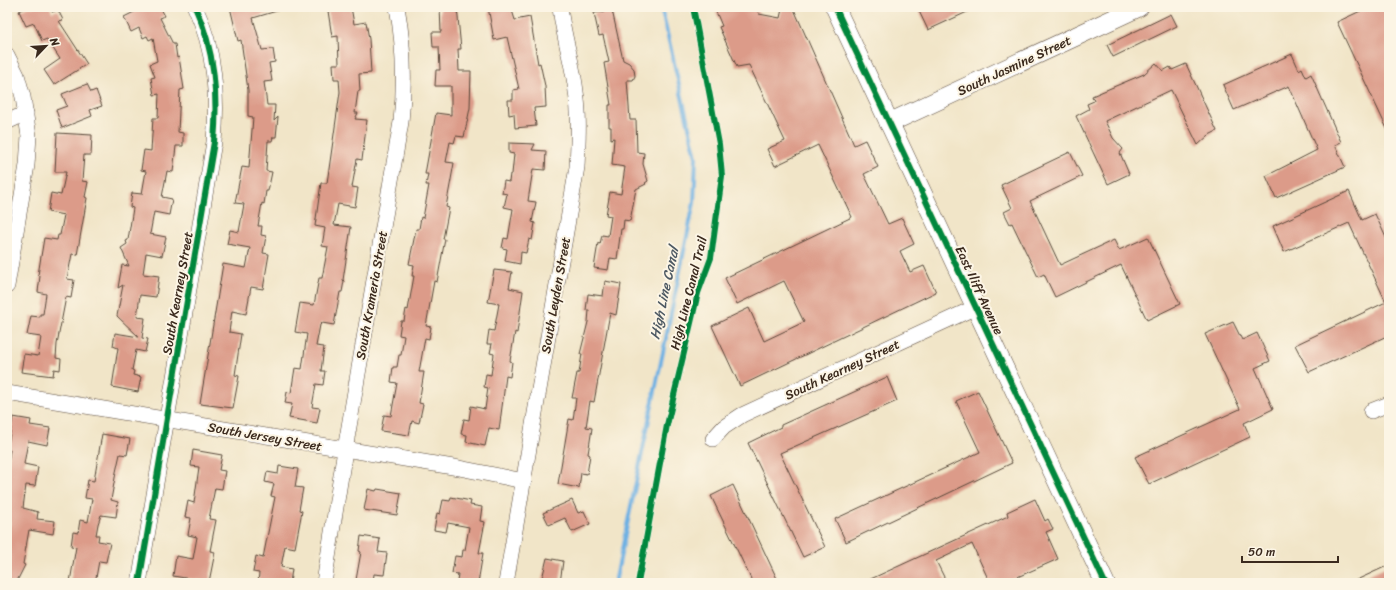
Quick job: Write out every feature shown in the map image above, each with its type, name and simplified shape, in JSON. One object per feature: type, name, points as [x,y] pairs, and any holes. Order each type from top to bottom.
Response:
[{"type":"street","name":"South Kearney Street","points":[[139,583],[214,142],[216,112],[213,64],[207,39],[195,7]]},
{"type":"street","name":"South Krameria Street","points":[[324,583],[401,122],[403,61],[401,29],[397,7]]},
{"type":"street","name":"South Leyden Street","points":[[506,583],[577,167],[579,140],[576,91],[565,40],[560,7]]},
{"type":"street","name":"East Iliff Avenue","points":[[835,7],[1105,583]]},
{"type":"street","name":"South Jasmine Street","points":[[889,124],[1139,7]]},
{"type":"street","points":[[7,55],[16,76],[26,113],[29,136],[27,165],[7,286]]},
{"type":"street","points":[[7,122],[26,113]]},
{"type":"street","name":"South Kearney Street","points":[[713,439],[724,427],[742,415],[976,307]]},
{"type":"street","name":"South Jersey Street","points":[[7,393],[524,481]]},
{"type":"street","points":[[1371,412],[1389,404]]},
{"type":"building","points":[[28,7],[50,7],[52,12],[58,10],[63,20],[59,21],[87,64],[54,85],[44,70],[60,59],[47,39],[42,41],[34,23],[26,26],[19,11]]},
{"type":"building","points":[[134,7],[160,7],[165,16],[160,18],[173,44],[175,44],[177,58],[179,57],[184,89],[180,90],[178,132],[183,133],[183,146],[176,146],[173,172],[167,171],[162,197],[172,199],[169,215],[154,212],[150,234],[166,237],[162,256],[146,253],[143,274],[159,276],[156,297],[140,295],[137,317],[145,318],[142,338],[148,339],[145,352],[136,350],[132,370],[134,371],[133,375],[141,377],[138,392],[112,387],[118,348],[113,346],[115,333],[139,337],[117,316],[123,285],[118,288],[122,265],[129,266],[121,248],[127,244],[126,241],[128,240],[133,208],[130,207],[132,193],[142,194],[146,171],[141,170],[144,150],[151,151],[153,118],[158,118],[159,94],[154,95],[151,78],[155,77],[150,64],[157,61],[153,38],[149,40],[147,36],[143,38],[139,28],[131,32],[124,17],[136,11]]},
{"type":"building","points":[[230,7],[280,7],[280,10],[253,18],[262,50],[273,49],[275,62],[269,63],[272,81],[264,82],[267,105],[275,105],[274,121],[278,117],[276,137],[273,137],[272,141],[268,141],[266,171],[272,172],[268,191],[266,191],[264,204],[262,203],[258,226],[262,226],[261,235],[266,236],[263,253],[269,254],[263,289],[251,287],[246,314],[232,311],[229,332],[241,334],[235,375],[239,376],[233,408],[200,404],[223,264],[246,268],[250,248],[227,244],[230,230],[239,232],[244,204],[235,203],[242,167],[249,168],[253,117],[248,116],[248,90],[241,40],[238,41]]},
{"type":"building","points":[[351,7],[354,24],[366,22],[369,39],[371,73],[359,74],[360,91],[358,91],[355,113],[358,113],[355,119],[367,120],[362,160],[357,159],[352,187],[358,188],[355,207],[338,204],[334,225],[351,227],[344,281],[342,292],[340,292],[334,325],[322,323],[320,325],[316,346],[324,347],[321,371],[325,371],[323,385],[316,384],[312,407],[320,408],[317,423],[289,418],[292,404],[285,403],[287,392],[291,393],[295,368],[302,369],[307,334],[295,332],[300,303],[314,305],[319,278],[322,278],[328,247],[322,246],[325,228],[315,226],[321,183],[327,183],[340,92],[339,79],[334,79],[333,64],[339,64],[338,36],[332,37],[328,11]]},
{"type":"building","points":[[440,7],[457,7],[461,49],[458,49],[459,71],[471,71],[470,108],[464,137],[456,136],[454,143],[450,142],[446,162],[454,163],[446,207],[449,208],[443,239],[445,239],[437,282],[434,281],[426,326],[431,327],[429,339],[425,338],[419,372],[424,372],[419,403],[423,404],[419,423],[412,421],[409,435],[381,431],[384,415],[391,416],[397,383],[391,382],[393,367],[397,367],[399,355],[401,355],[404,336],[399,335],[401,321],[404,321],[406,309],[408,310],[414,276],[412,276],[414,265],[409,264],[416,229],[419,229],[421,217],[423,218],[429,185],[426,185],[428,174],[425,174],[436,113],[451,115],[451,86],[435,86],[436,70],[440,70],[439,47],[433,47],[432,32],[441,32]]},
{"type":"building","points":[[488,7],[511,7],[515,20],[530,17],[538,64],[540,63],[545,86],[546,107],[534,108],[536,126],[515,128],[514,114],[509,115],[508,100],[513,100],[513,90],[519,89],[507,37],[494,40]]},
{"type":"building","points":[[714,7],[756,7],[759,14],[780,18],[782,9],[793,7],[854,145],[865,140],[878,167],[864,174],[888,224],[902,218],[914,244],[900,251],[910,272],[924,266],[936,292],[740,386],[712,326],[749,308],[764,341],[804,322],[784,281],[737,304],[725,278],[852,217],[818,145],[775,166],[767,149],[785,141],[749,65],[737,67],[719,27],[722,26]]},
{"type":"building","points":[[917,7],[978,7],[928,30]]},
{"type":"building","points":[[1369,7],[1389,7],[1389,133],[1337,22]]},
{"type":"building","points":[[612,10],[623,60],[629,63],[634,69],[635,76],[633,80],[627,80],[630,120],[636,120],[637,152],[644,153],[643,164],[648,181],[645,183],[646,184],[636,189],[630,221],[624,220],[623,229],[621,229],[617,259],[610,258],[608,270],[594,268],[598,243],[600,244],[602,235],[608,236],[611,216],[606,215],[610,192],[621,194],[625,167],[612,165],[614,138],[611,139],[611,127],[609,127],[609,105],[611,105],[604,63],[609,62],[603,35],[599,36],[594,13]]},
{"type":"building","points":[[1171,14],[1177,26],[1113,57],[1107,45]]},
{"type":"building","points":[[1292,54],[1299,70],[1302,68],[1306,77],[1311,74],[1341,142],[1335,145],[1345,167],[1276,198],[1266,176],[1317,150],[1289,86],[1234,110],[1223,85]]},
{"type":"building","points":[[1156,63],[1163,71],[1170,67],[1172,70],[1186,64],[1217,131],[1209,135],[1198,145],[1171,90],[1105,121],[1113,138],[1123,149],[1120,153],[1129,174],[1108,184],[1076,116],[1089,109],[1087,104],[1094,101],[1092,96],[1144,74]]},
{"type":"building","points":[[87,84],[91,92],[96,90],[102,106],[90,110],[92,116],[62,128],[56,110],[67,106],[62,94]]},
{"type":"building","points":[[57,133],[92,135],[91,155],[84,155],[82,181],[88,182],[85,197],[87,198],[77,255],[72,254],[67,279],[74,280],[71,298],[66,297],[57,344],[56,358],[61,359],[60,370],[54,369],[53,376],[21,372],[24,354],[38,356],[41,337],[27,335],[31,316],[40,317],[40,314],[43,314],[46,294],[38,292],[40,276],[38,275],[44,238],[57,240],[58,235],[60,235],[64,215],[48,212],[51,193],[61,195],[66,172],[55,172]]},
{"type":"building","points":[[509,143],[535,144],[532,150],[546,151],[545,170],[533,169],[528,201],[536,202],[532,222],[535,223],[532,240],[529,239],[526,253],[521,252],[520,264],[505,261],[507,249],[502,248],[504,238],[508,239],[513,209],[504,207],[507,194],[502,193],[504,181],[509,182],[510,174],[512,174],[514,154],[509,153]]},
{"type":"building","points":[[1070,152],[1082,176],[1030,201],[1060,265],[1114,240],[1119,250],[1148,237],[1180,304],[1147,320],[1121,265],[1055,297],[1044,274],[1038,277],[1012,223],[1010,224],[1004,212],[1012,208],[1001,185]]},
{"type":"building","points":[[1349,191],[1362,220],[1375,214],[1389,244],[1389,335],[1309,372],[1295,345],[1386,302],[1349,223],[1284,252],[1273,226]]},
{"type":"building","points":[[494,270],[512,272],[509,288],[523,291],[517,333],[515,332],[510,361],[512,362],[510,377],[506,376],[499,430],[489,428],[485,446],[466,442],[467,435],[461,434],[464,419],[469,420],[471,406],[485,409],[488,388],[484,387],[486,374],[491,375],[494,354],[490,353],[492,344],[487,344],[489,330],[494,331],[499,304],[488,302]]},
{"type":"building","points":[[605,281],[621,284],[616,315],[610,313],[594,402],[590,401],[586,427],[592,428],[588,454],[590,455],[587,474],[581,473],[579,488],[558,484],[569,419],[573,420],[576,398],[572,398],[577,373],[579,373],[582,354],[580,354],[588,322],[589,310],[586,310],[588,294],[603,296]]},
{"type":"building","points":[[1233,322],[1242,340],[1257,333],[1270,361],[1255,368],[1273,409],[1244,423],[1250,437],[1149,484],[1135,457],[1240,409],[1205,334]]},
{"type":"building","points":[[887,377],[897,401],[780,453],[825,547],[803,557],[748,443],[781,427],[781,425]]},
{"type":"building","points":[[978,391],[1012,463],[846,542],[835,519],[980,452],[956,401]]},
{"type":"building","points":[[13,417],[31,420],[30,425],[50,428],[47,445],[28,441],[24,464],[38,467],[35,486],[26,485],[23,508],[38,512],[37,519],[55,521],[53,534],[29,530],[23,564],[25,565],[16,583],[7,583],[7,537],[10,522],[7,522],[7,471],[10,450],[7,450]]},
{"type":"building","points":[[102,434],[130,439],[127,455],[120,454],[116,472],[111,500],[118,502],[116,517],[101,515],[98,524],[96,535],[99,535],[98,541],[110,543],[106,562],[99,561],[95,583],[75,583],[70,582],[76,547],[71,546],[73,532],[78,533],[80,520],[88,522],[92,499],[85,498],[88,480],[94,481]]},
{"type":"building","points":[[193,450],[222,455],[219,470],[225,471],[222,489],[215,488],[209,519],[216,520],[210,551],[215,552],[209,582],[173,576],[176,556],[193,559],[197,537],[188,535],[191,518],[185,517],[188,501],[194,503],[199,467],[191,466]]},
{"type":"building","points":[[279,466],[298,469],[295,487],[303,488],[299,510],[302,511],[295,548],[285,546],[281,567],[292,569],[290,583],[258,583],[259,573],[253,572],[256,556],[263,558],[275,497],[271,496],[274,484],[265,482],[267,472],[278,474]]},
{"type":"building","points":[[733,485],[779,583],[753,583],[711,496]]},
{"type":"building","points":[[368,489],[401,493],[397,515],[364,510]]},
{"type":"building","points":[[451,497],[471,501],[470,505],[482,507],[480,521],[485,522],[479,553],[483,553],[478,583],[457,582],[458,574],[452,573],[455,556],[462,557],[463,550],[465,550],[469,527],[448,523],[446,532],[434,530],[437,513],[440,514],[443,500],[450,501]]},
{"type":"building","points":[[1035,499],[1045,521],[1048,519],[1053,529],[1046,532],[1058,559],[1004,583],[990,583],[972,544],[936,561],[947,583],[862,583],[1008,516],[1007,512]]},
{"type":"building","points":[[572,500],[578,513],[584,511],[590,524],[572,532],[565,518],[549,525],[543,513]]},
{"type":"building","points":[[361,536],[380,539],[378,552],[387,553],[384,575],[374,574],[373,582],[356,580],[361,552],[359,551]]},
{"type":"building","points":[[547,558],[563,561],[560,583],[541,583]]},
{"type":"building","points":[[1389,565],[1389,583],[1350,583]]},
{"type":"waterway","name":"High Line Canal","points":[[615,583],[694,203],[696,157],[661,7]]},
{"type":"cycle path","points":[[139,583],[214,142],[216,107],[214,73],[207,40],[195,7]]},
{"type":"cycle path","name":"High Line Canal Trail","points":[[638,583],[667,425],[698,293],[711,258],[722,176],[719,144],[693,7]]},
{"type":"cycle path","points":[[835,7],[1105,583]]}]
